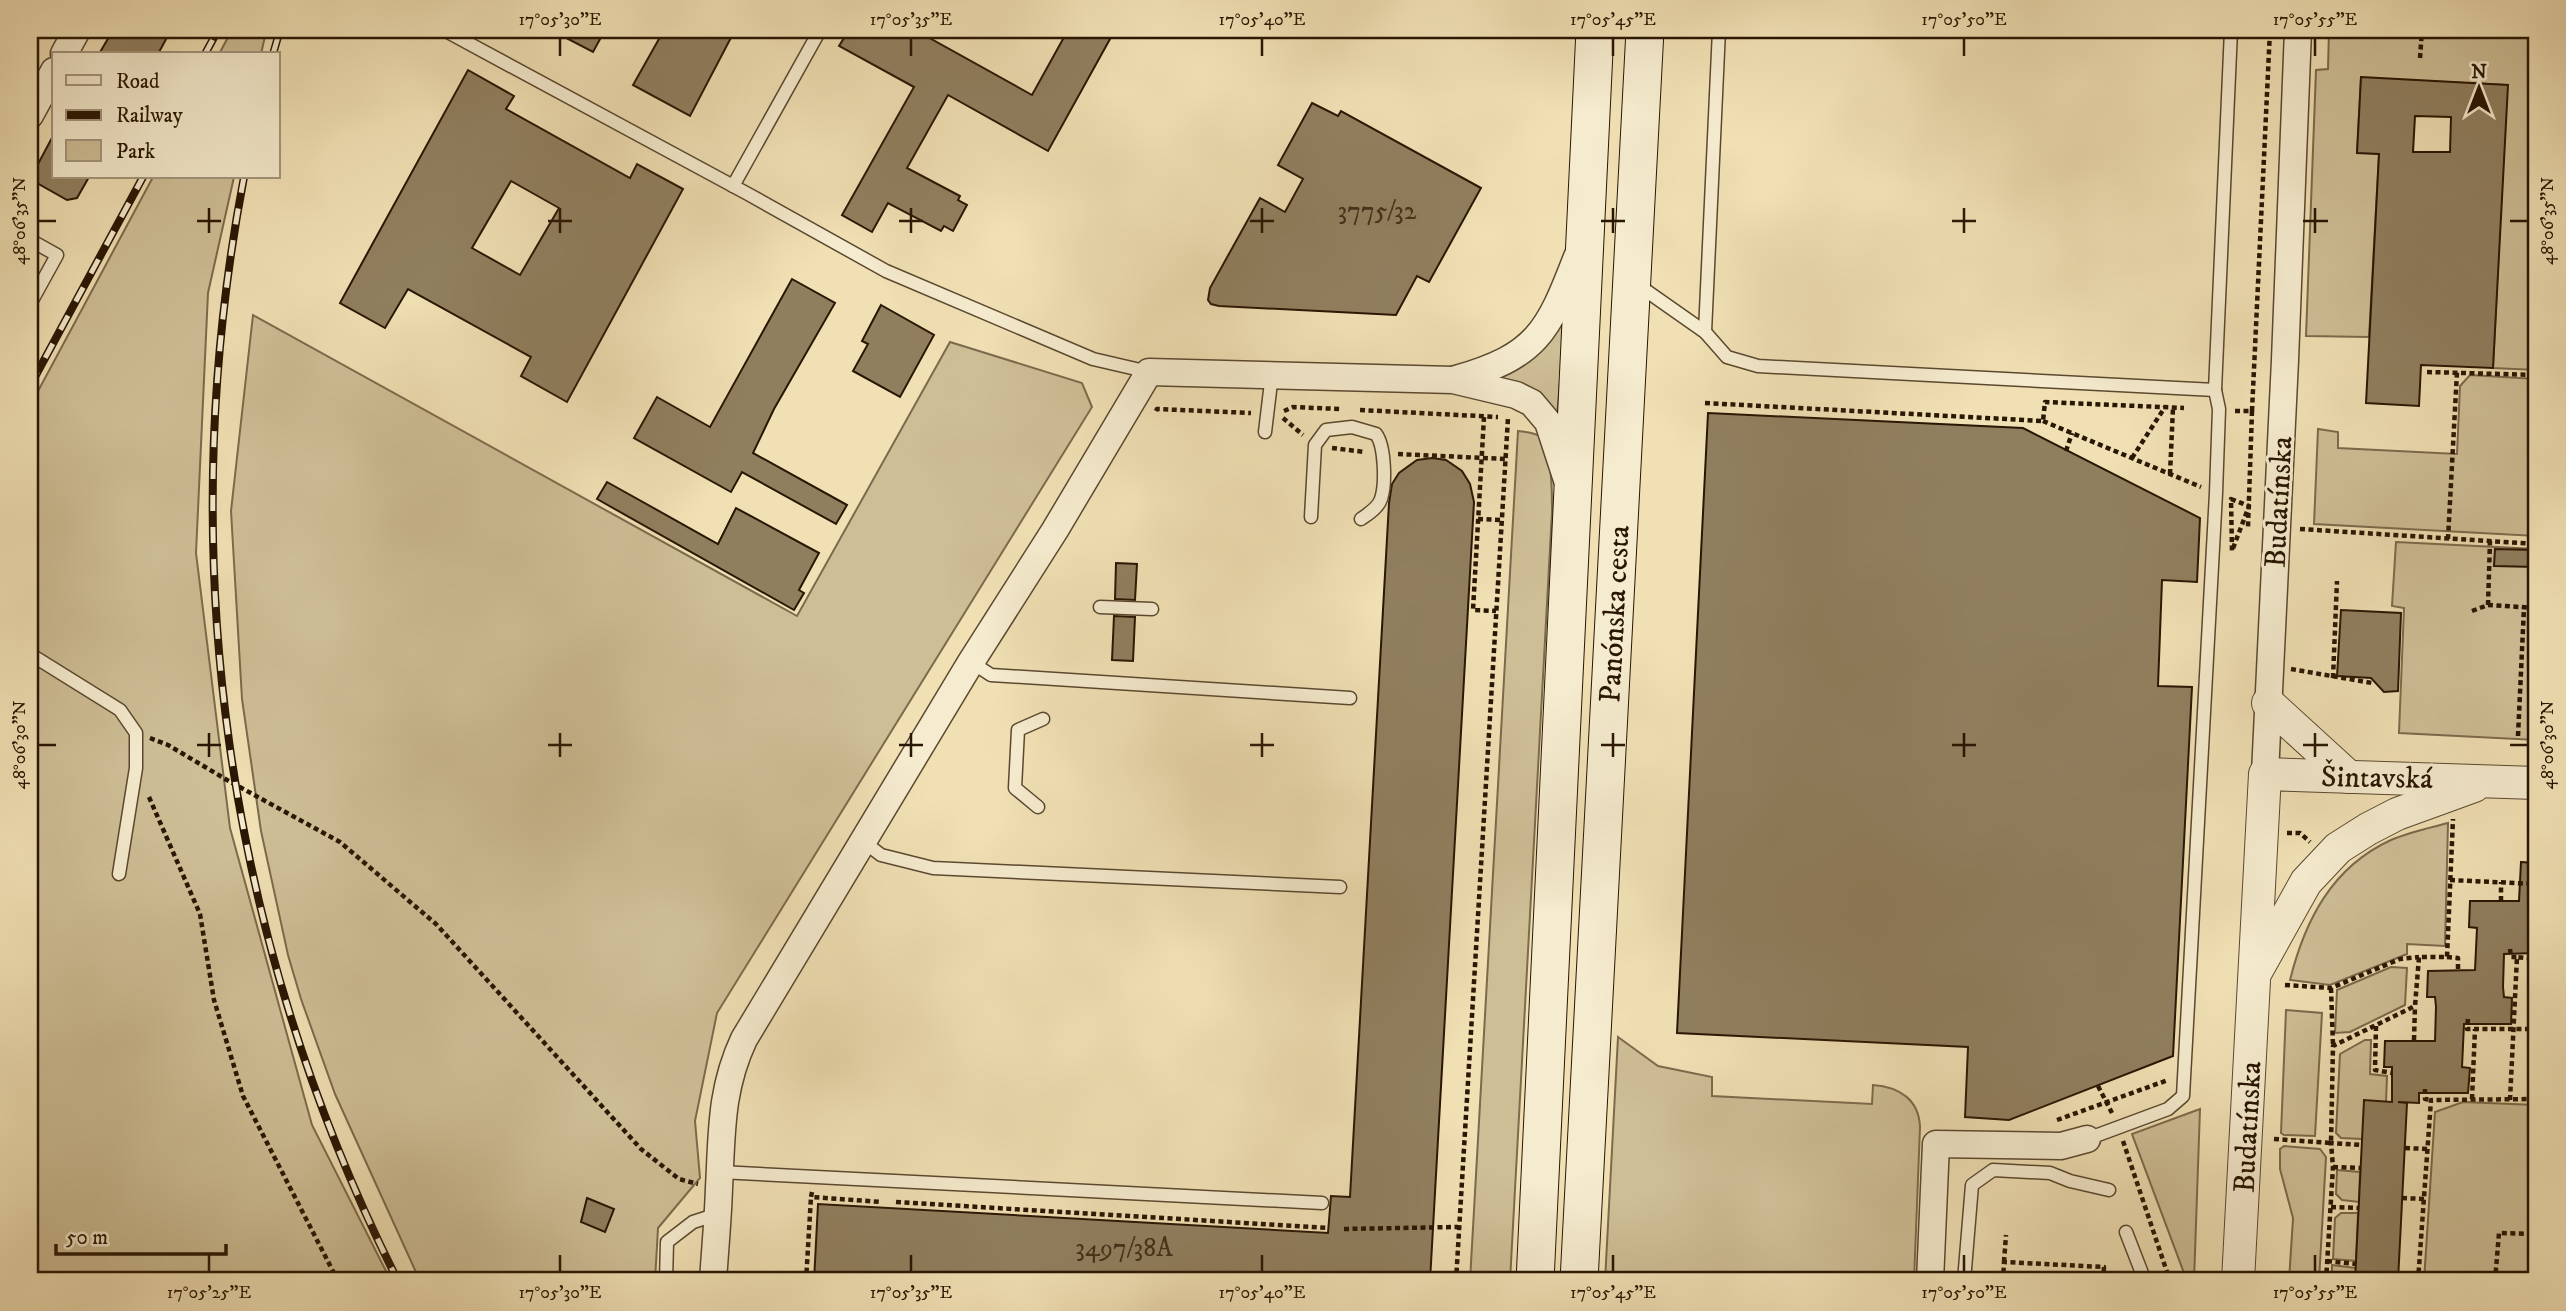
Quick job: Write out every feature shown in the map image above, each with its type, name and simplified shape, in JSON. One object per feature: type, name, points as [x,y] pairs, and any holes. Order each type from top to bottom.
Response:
[{"type":"main road","name":"Panónska cesta","points":[[1535,1281],[1595,30]]},
{"type":"main road","name":"Panónska cesta","points":[[1584,1272],[1645,30]]},
{"type":"street","points":[[65,52],[77,30]]},
{"type":"street","name":"Budatínska","points":[[2237,1278],[2265,774],[2298,30]]},
{"type":"street","points":[[30,115],[52,75]]},
{"type":"street","points":[[1453,380],[1496,366],[1536,338],[1546,327],[1559,304],[1583,239]]},
{"type":"street","points":[[713,1281],[720,1133],[731,1066],[744,1039],[971,662],[1055,530],[1149,372],[1453,380],[1516,395],[1538,409],[1551,427],[1572,495]]},
{"type":"street","points":[[2268,704],[2349,777]]},
{"type":"street","name":"Šintavská","points":[[2265,774],[2536,783]]},
{"type":"street","name":"Šintavská","points":[[2319,852],[2350,840],[2387,819],[2489,780]]},
{"type":"street","name":"Budatínska","points":[[2255,973],[2302,889],[2319,852]]},
{"type":"street","points":[[1930,1281],[1936,1144],[2062,1146],[2087,1139]]},
{"type":"lane","points":[[444,30],[898,277],[1093,359],[1149,372]]},
{"type":"lane","points":[[733,186],[821,30]]},
{"type":"lane","points":[[1704,332],[1719,30]]},
{"type":"lane","points":[[2087,1139],[2168,1109],[2183,1096],[2217,474],[2219,410],[2215,390],[2231,30]]},
{"type":"lane","points":[[30,240],[57,255],[30,304]]},
{"type":"lane","points":[[1632,280],[1704,332],[1727,357],[1758,366],[2215,390]]},
{"type":"lane","points":[[1265,432],[1272,374]]},
{"type":"lane","points":[[1311,517],[1315,445],[1322,433],[1340,427],[1371,431],[1379,438],[1383,454],[1381,499],[1377,506],[1361,519]]},
{"type":"lane","points":[[1100,607],[1152,609]]},
{"type":"lane","points":[[30,654],[120,709],[136,733],[136,768],[120,874]]},
{"type":"lane","points":[[971,662],[991,675],[1350,698]]},
{"type":"lane","points":[[1038,807],[1014,788],[1018,730],[1043,719]]},
{"type":"lane","points":[[864,842],[881,855],[933,868],[1340,887]]},
{"type":"lane","points":[[1964,1281],[1972,1185],[1993,1170],[2050,1173],[2070,1181],[2109,1190]]},
{"type":"lane","points":[[666,1281],[667,1242],[693,1222],[719,1192],[1322,1203]]},
{"type":"lane","points":[[2126,1232],[2145,1281]]},
{"type":"path","points":[[2248,527],[2270,30]]},
{"type":"path","points":[[2420,58],[2422,30]]},
{"type":"path","points":[[2427,372],[2536,375]]},
{"type":"path","points":[[2448,538],[2457,372]]},
{"type":"path","points":[[2043,421],[2045,402],[2195,409]]},
{"type":"path","points":[[1704,403],[2043,421],[2207,489]]},
{"type":"path","points":[[1151,418],[1157,409],[1267,414],[1278,414],[1293,407],[1346,410]]},
{"type":"path","points":[[2133,458],[2165,407]]},
{"type":"path","points":[[2170,474],[2173,408]]},
{"type":"path","points":[[1359,410],[1508,418],[1456,1281]]},
{"type":"path","points":[[2242,411],[2252,411]]},
{"type":"path","points":[[1484,417],[1473,610],[1496,611]]},
{"type":"path","points":[[2066,451],[2072,433]]},
{"type":"path","points":[[1383,454],[1506,458]]},
{"type":"path","points":[[2231,499],[2249,506],[2240,529],[2232,551],[2231,499]]},
{"type":"path","points":[[1478,519],[1502,520]]},
{"type":"path","points":[[2295,529],[2536,544]]},
{"type":"path","points":[[2488,605],[2490,541]]},
{"type":"path","points":[[2333,678],[2337,581]]},
{"type":"path","points":[[2472,611],[2488,605],[2536,608]]},
{"type":"path","points":[[2518,736],[2524,607]]},
{"type":"path","points":[[2304,672],[2372,684]]},
{"type":"path","points":[[136,733],[168,745],[340,842],[436,924],[641,1149],[679,1179],[719,1192]]},
{"type":"path","points":[[136,768],[200,914],[214,1000],[243,1096],[338,1281]]},
{"type":"path","points":[[2447,957],[2453,817]]},
{"type":"path","points":[[2283,833],[2300,833],[2319,852]]},
{"type":"path","points":[[2451,880],[2536,884]]},
{"type":"path","points":[[2501,882],[2501,901]]},
{"type":"path","points":[[2510,949],[2511,957],[2536,958]]},
{"type":"path","points":[[2414,1040],[2419,957]]},
{"type":"path","points":[[2285,985],[2331,988],[2400,959],[2419,957],[2458,958],[2458,970]]},
{"type":"path","points":[[2510,1100],[2517,957]]},
{"type":"path","points":[[2326,1281],[2333,1167],[2331,988]]},
{"type":"path","points":[[2333,1046],[2415,1006]]},
{"type":"path","points":[[2468,1019],[2467,1029],[2536,1029]]},
{"type":"path","points":[[2376,1026],[2375,1070],[2392,1073]]},
{"type":"path","points":[[2472,1099],[2475,1029]]},
{"type":"path","points":[[2047,1123],[2173,1078]]},
{"type":"path","points":[[2098,1086],[2118,1127],[2170,1281]]},
{"type":"path","points":[[2425,1089],[2425,1099],[2431,1100],[2536,1099]]},
{"type":"path","points":[[2418,1281],[2431,1100]]},
{"type":"path","points":[[2274,1139],[2362,1145]]},
{"type":"path","points":[[2405,1148],[2427,1149]]},
{"type":"path","points":[[2333,1167],[2361,1168]]},
{"type":"path","points":[[806,1281],[811,1197]]},
{"type":"path","points":[[2402,1198],[2424,1199]]},
{"type":"path","points":[[896,1202],[1329,1228]]},
{"type":"path","points":[[2331,1207],[2359,1208]]},
{"type":"path","points":[[1344,1229],[1458,1227]]},
{"type":"path","points":[[2495,1281],[2499,1233],[2536,1234]]},
{"type":"path","points":[[2003,1281],[2006,1234]]},
{"type":"path","points":[[2327,1261],[2356,1264]]},
{"type":"path","points":[[2004,1262],[2104,1267],[2103,1281]]},
{"type":"green space","points":[[232,30],[266,32],[261,52],[220,52]]},
{"type":"green space","points":[[2329,30],[2536,30],[2536,370],[2493,368],[2507,85],[2361,78],[2357,152],[2379,154],[2369,337],[2306,336],[2316,70],[2328,69]]},
{"type":"green space","points":[[152,178],[234,178],[208,293],[196,553],[230,828],[312,1125],[391,1281],[30,1281],[30,406]]},
{"type":"green space","points":[[1566,312],[1556,428],[1495,376]]},
{"type":"green space","points":[[253,315],[797,616],[950,342],[1082,383],[1092,407],[717,1013],[695,1121],[700,1178],[658,1228],[655,1281],[420,1281],[335,1094],[288,955],[261,831],[242,699],[231,511]]},
{"type":"green space","points":[[2470,375],[2536,379],[2536,536],[2314,524],[2318,429],[2338,432],[2338,448],[2457,454],[2460,386]]},
{"type":"green space","points":[[1518,431],[1537,435],[1544,442],[1551,472],[1552,512],[1510,1281],[1470,1281]]},
{"type":"green space","points":[[2396,542],[2536,549],[2536,740],[2399,733],[2404,608],[2392,606]]},
{"type":"green space","points":[[2448,823],[2445,946],[2407,944],[2407,954],[2330,985],[2290,980],[2313,916],[2337,880],[2352,865],[2391,840]]},
{"type":"green space","points":[[2391,967],[2407,968],[2405,1005],[2350,1032],[2335,1033],[2337,990]]},
{"type":"green space","points":[[2286,1010],[2322,1013],[2315,1136],[2281,1133]]},
{"type":"green space","points":[[1618,1037],[1658,1066],[1712,1077],[1712,1096],[1872,1104],[1873,1085],[1892,1089],[1906,1097],[1916,1109],[1920,1127],[1914,1281],[1605,1281]]},
{"type":"green space","points":[[2365,1040],[2371,1040],[2370,1074],[2387,1076],[2386,1102],[2362,1139],[2341,1138],[2336,1133],[2340,1054]]},
{"type":"green space","points":[[2463,1102],[2536,1105],[2536,1281],[2424,1281],[2435,1112]]},
{"type":"green space","points":[[2200,1109],[2194,1281],[2187,1281],[2132,1134]]},
{"type":"green space","points":[[2284,1146],[2320,1149],[2326,1157],[2319,1281],[2289,1281],[2293,1218],[2280,1169],[2280,1149]]},
{"type":"green space","points":[[2337,1170],[2360,1172],[2359,1202],[2342,1200],[2336,1194]]},
{"type":"green space","points":[[2341,1213],[2358,1213],[2356,1261],[2333,1259],[2335,1218]]},
{"type":"green space","points":[[2332,1265],[2356,1268],[2355,1281],[2332,1281]]},
{"type":"building","points":[[113,30],[171,30],[159,52],[100,52]]},
{"type":"building","points":[[551,30],[605,30],[593,52]]},
{"type":"building","points":[[664,30],[735,30],[690,116],[633,85]]},
{"type":"building","points":[[849,30],[915,30],[1032,95],[1068,30],[1115,30],[1048,151],[948,95],[907,168],[960,196],[958,200],[967,205],[953,231],[944,226],[941,231],[888,203],[872,232],[842,215],[914,87],[839,46]]},
{"type":"building","points":[[468,70],[514,96],[506,109],[630,178],[637,164],[683,189],[567,402],[521,376],[531,357],[408,289],[385,328],[340,303]],"holes":[[[511,181],[559,208],[520,275],[472,248]]]},
{"type":"building","points":[[2361,77],[2508,85],[2493,368],[2421,365],[2419,406],[2366,403],[2379,154],[2357,153]],"holes":[[[2415,116],[2451,117],[2450,152],[2413,152]]]},
{"type":"building","points":[[1312,103],[1338,116],[1341,111],[1481,188],[1429,282],[1417,276],[1396,315],[1219,306],[1208,300],[1210,288],[1260,198],[1285,212],[1303,179],[1278,165]]},
{"type":"building","points":[[52,138],[52,178],[88,178],[77,198],[67,200],[30,179]]},
{"type":"building","points":[[792,279],[835,303],[774,409],[753,453],[847,505],[836,524],[742,472],[731,492],[634,438],[657,397],[710,427]]},
{"type":"building","points":[[881,305],[934,335],[900,397],[853,371],[868,344],[862,341]]},
{"type":"building","points":[[1708,413],[2023,428],[2200,518],[2197,582],[2162,580],[2158,686],[2192,687],[2173,1056],[2009,1120],[1965,1117],[1968,1047],[1677,1033]]},
{"type":"building","points":[[1417,460],[1446,460],[1462,471],[1470,484],[1474,502],[1430,1281],[814,1281],[818,1204],[1328,1233],[1331,1196],[1350,1197],[1389,503],[1392,484],[1399,473]]},
{"type":"building","points":[[607,482],[718,544],[736,508],[819,553],[799,590],[804,593],[794,610],[597,499]]},
{"type":"building","points":[[2495,549],[2536,550],[2536,567],[2494,566]]},
{"type":"building","points":[[1116,563],[1137,564],[1135,600],[1115,599]]},
{"type":"building","points":[[2341,610],[2401,613],[2398,691],[2384,692],[2371,678],[2337,676]]},
{"type":"building","points":[[1114,616],[1135,617],[1133,661],[1112,660]]},
{"type":"building","points":[[2521,862],[2536,863],[2536,953],[2504,954],[2504,997],[2512,998],[2511,1024],[2464,1024],[2462,1067],[2470,1068],[2468,1093],[2419,1093],[2419,1103],[2398,1102],[2407,1103],[2398,1281],[2355,1281],[2364,1100],[2392,1102],[2392,1067],[2384,1067],[2385,1041],[2435,1041],[2435,997],[2427,997],[2428,971],[2475,970],[2477,928],[2469,927],[2470,901],[2519,901]]},
{"type":"building","points":[[587,1198],[614,1209],[605,1232],[581,1222]]},
{"type":"railway","points":[[206,52],[218,30]]},
{"type":"railway","points":[[274,52],[280,30]]},
{"type":"railway","points":[[30,386],[142,178]]},
{"type":"railway","points":[[244,178],[223,319],[213,460],[215,602],[229,742],[254,880],[291,1017],[339,1151],[398,1281]]}]
